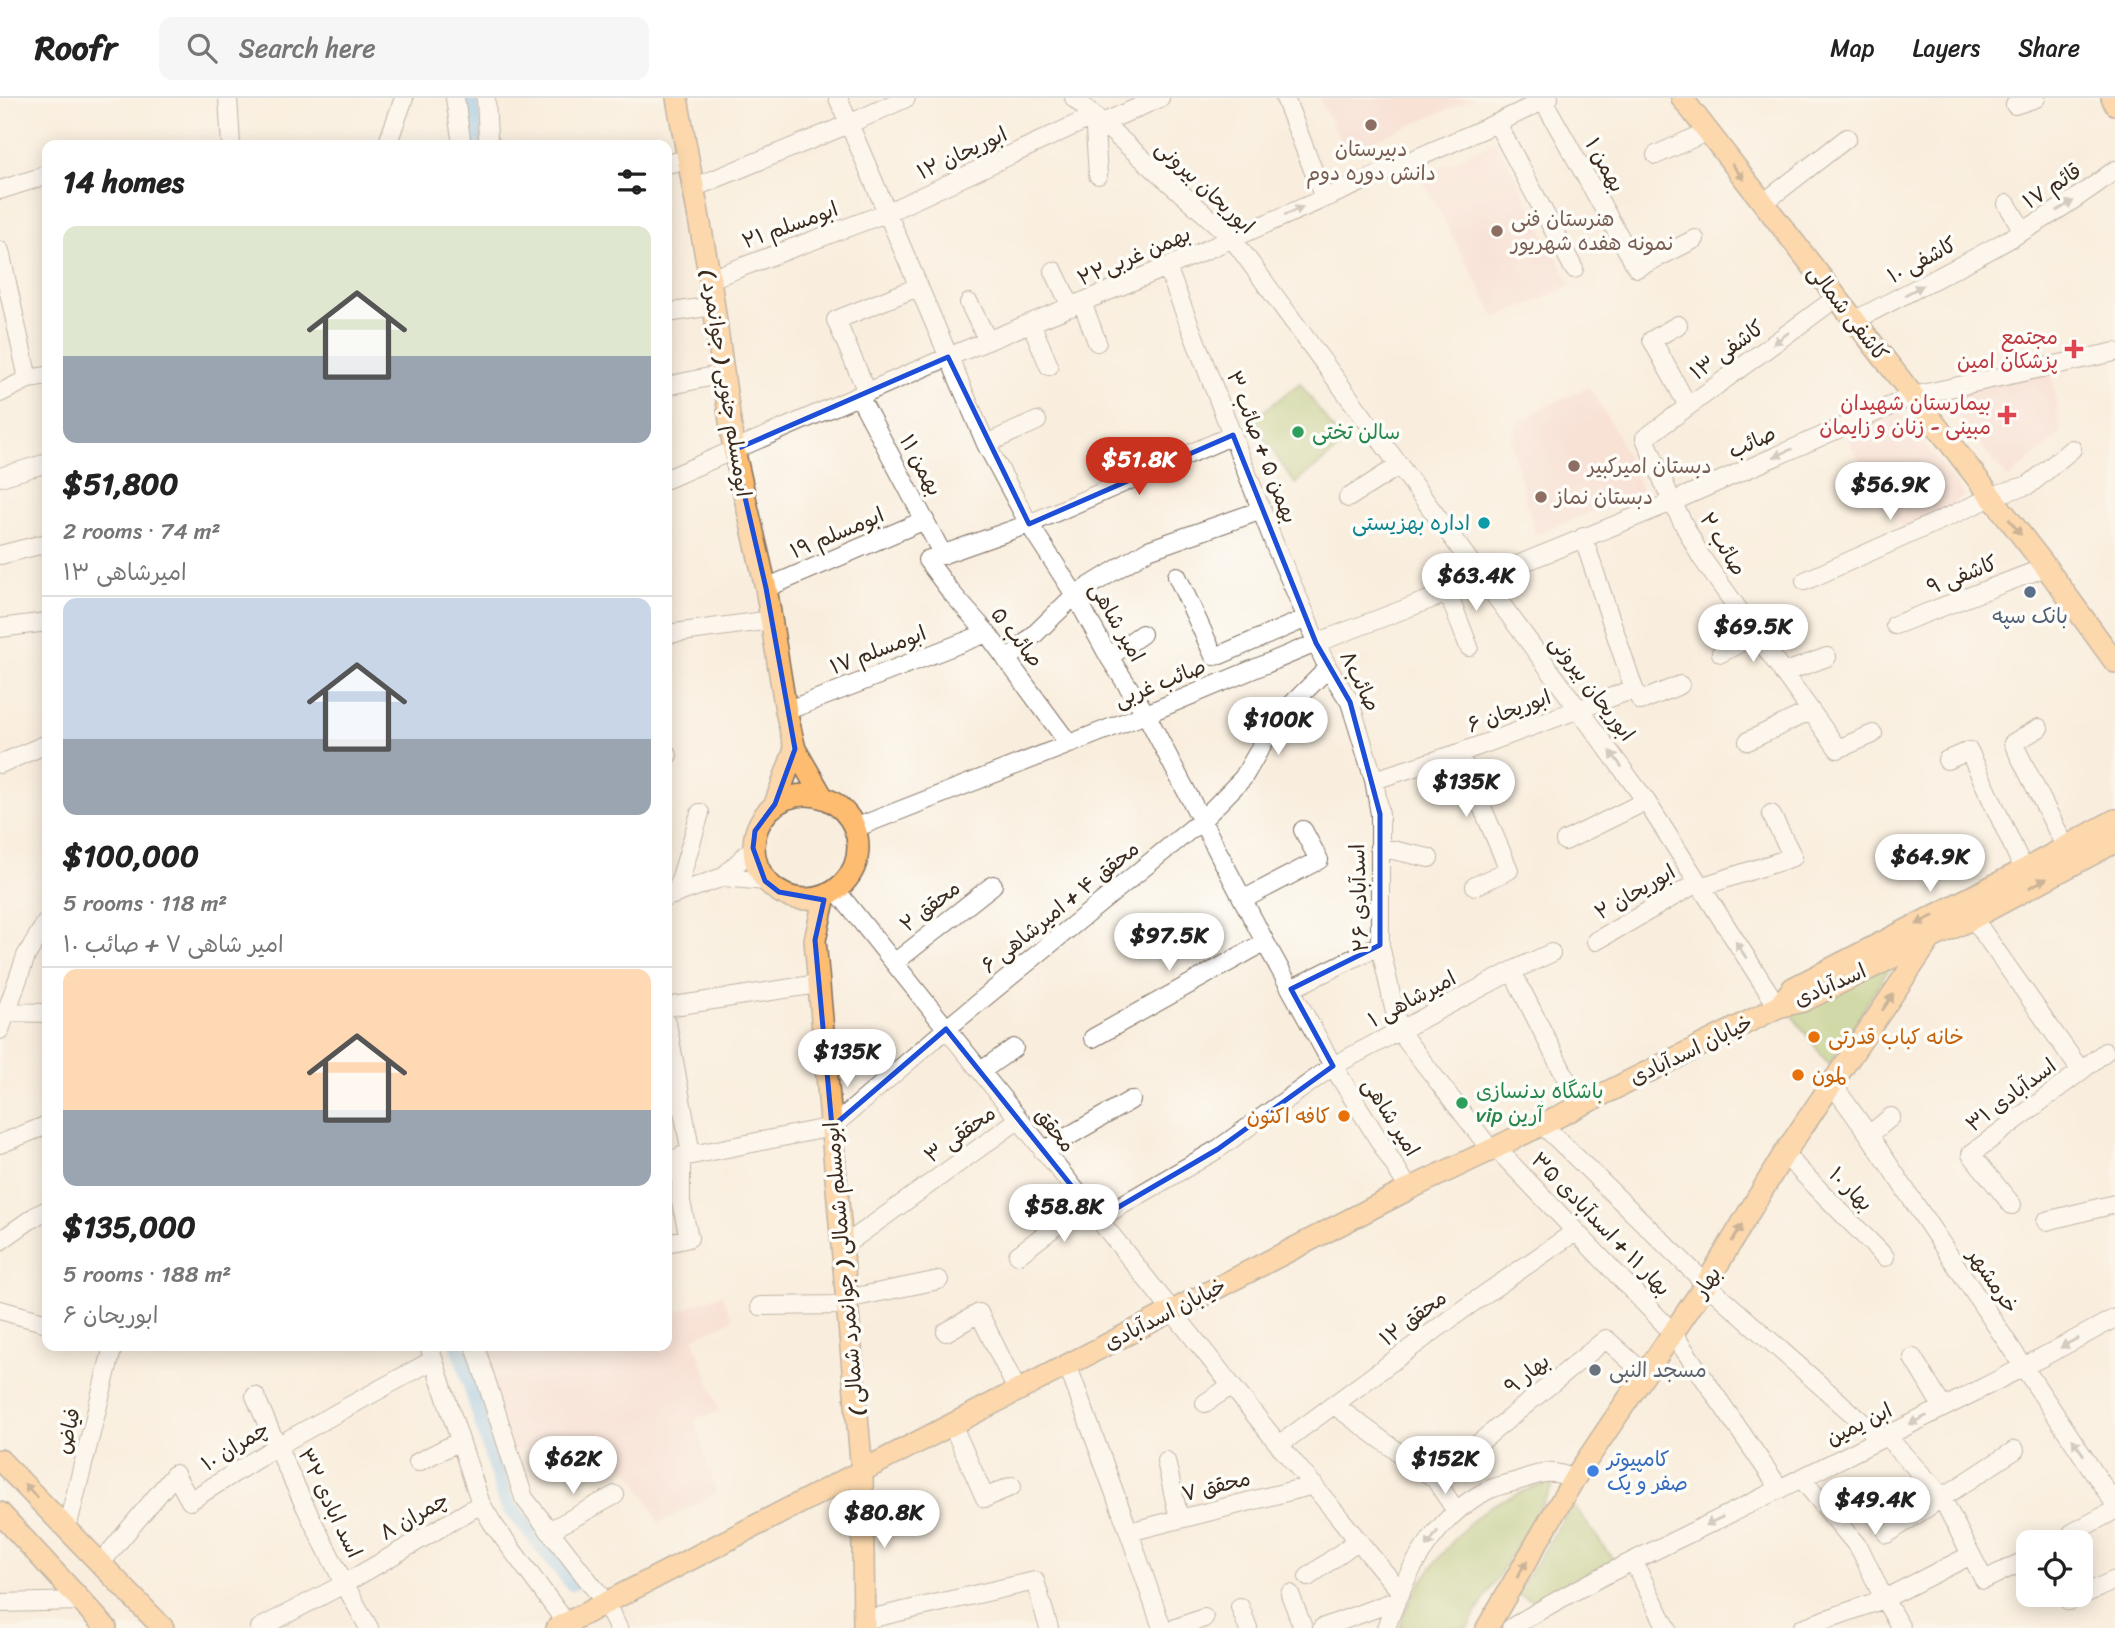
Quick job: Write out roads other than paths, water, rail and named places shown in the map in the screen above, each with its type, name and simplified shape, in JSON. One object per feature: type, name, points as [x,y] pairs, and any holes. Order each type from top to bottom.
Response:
[{"type":"main road","name":"ابومسلم جنوبی ( جوانمرد )","points":[[677,98],[677,162],[692,188],[710,279],[734,450],[766,588],[786,710],[795,749],[822,796]]},
{"type":"main road","name":"کاشفی شمالی","points":[[1682,98],[1854,321],[1918,394],[2115,662]]},
{"type":"main road","points":[[2112,98],[2115,104]]},
{"type":"main road","points":[[775,804],[795,749]]},
{"type":"main road","points":[[789,796],[822,796],[836,803],[848,814],[855,828],[858,856],[853,869],[846,880],[830,893],[810,899],[796,899],[779,892],[765,881],[756,865],[752,848],[755,831],[762,816],[789,796]]},
{"type":"main road","name":"اسدآبادی","points":[[1778,1007],[1793,988],[2024,870],[2115,820]]},
{"type":"main road","name":"اسدآبادی","points":[[1778,1007],[1803,1001],[1973,918],[2115,842]]},
{"type":"main road","points":[[815,940],[830,893]]},
{"type":"main road","points":[[796,899],[815,940]]},
{"type":"main road","name":"بهار","points":[[1487,1628],[1574,1479],[1706,1284],[1784,1154],[1931,938]]},
{"type":"main road","name":"ابومسلم شمالی ( جوانمرد شمالی )","points":[[815,940],[862,1472],[864,1624]]},
{"type":"main road","name":"خیابان اسدآبادی","points":[[564,1627],[605,1602],[1409,1189],[1778,1007]]},
{"type":"main road","points":[[824,1491],[837,1473],[858,1431]]},
{"type":"main road","points":[[862,1524],[877,1483],[896,1454]]},
{"type":"main road","points":[[0,1460],[163,1628]]},
{"type":"main road","points":[[0,1513],[106,1628]]},
{"type":"street","points":[[228,98],[231,140]]},
{"type":"street","points":[[389,140],[404,98]]},
{"type":"street","points":[[455,98],[461,140]]},
{"type":"street","points":[[486,98],[489,140]]},
{"type":"street","name":"امیر شاهی","points":[[838,98],[986,444],[1030,524],[1146,714],[1333,1066],[1409,1189]]},
{"type":"street","points":[[692,188],[906,98]]},
{"type":"street","name":"ابوریحان بیرونی","points":[[1074,98],[1232,238],[1646,801],[1778,1007]]},
{"type":"street","name":"ابوریحان ۱۲","points":[[886,214],[1098,119],[1160,98]]},
{"type":"street","points":[[1285,98],[1324,198]]},
{"type":"street","points":[[2015,105],[2036,98]]},
{"type":"street","name":"۲۲بهمن غربی","points":[[672,477],[948,357],[1167,267],[1546,99]]},
{"type":"street","name":"بهمن ۱","points":[[1546,99],[1637,268],[1695,239]]},
{"type":"street","points":[[1098,119],[1098,175]]},
{"type":"street","points":[[1497,123],[1574,269]]},
{"type":"street","points":[[1656,155],[1706,132]]},
{"type":"street","points":[[1762,204],[1847,138]]},
{"type":"street","name":"قائم ۱۷","points":[[2018,235],[2082,196],[2115,170]]},
{"type":"street","points":[[0,190],[42,177]]},
{"type":"street","points":[[2007,204],[2018,235]]},
{"type":"street","name":"ابومسلم ۲۱","points":[[710,279],[886,214]]},
{"type":"street","name":"کاشفی ۱۰","points":[[1854,321],[2018,235]]},
{"type":"street","points":[[0,251],[28,379]]},
{"type":"street","name":"بهمن ۵ + صائب ۳","points":[[1167,267],[1276,548],[1316,643]]},
{"type":"street","points":[[1054,271],[1097,342]]},
{"type":"street","name":"بهمن ۱۱","points":[[918,287],[836,320],[863,394],[925,520],[935,557]]},
{"type":"street","name":"کاشفی ۱۳","points":[[1645,438],[1836,298]]},
{"type":"street","points":[[969,303],[988,341]]},
{"type":"street","points":[[672,312],[713,306]]},
{"type":"street","points":[[1031,323],[1049,366]]},
{"type":"street","points":[[1678,325],[1652,340],[1688,407]]},
{"type":"street","name":"صائب","points":[[1482,580],[1672,502],[1918,394],[2115,352]]},
{"type":"street","points":[[672,385],[723,374]]},
{"type":"street","points":[[0,393],[28,379],[42,377]]},
{"type":"street","points":[[986,444],[1037,421]]},
{"type":"street","points":[[935,557],[1030,524],[1233,435]]},
{"type":"street","name":"صائب ۲","points":[[1645,438],[1672,502],[1701,557],[1838,749],[1873,734]]},
{"type":"street","points":[[1805,581],[2001,493],[2029,485],[2072,449]]},
{"type":"street","points":[[0,477],[42,464]]},
{"type":"street","points":[[1348,499],[1400,465]]},
{"type":"street","points":[[1007,661],[1075,595],[1148,550],[1262,510]]},
{"type":"street","name":"ابومسلم ۱۹","points":[[766,588],[925,520]]},
{"type":"street","points":[[1583,537],[1634,689],[1641,701],[1680,685]]},
{"type":"street","points":[[0,555],[42,544]]},
{"type":"street","name":"صائب ۵","points":[[935,557],[950,591],[986,633],[1069,744]]},
{"type":"street","name":"کاشفی ۹","points":[[1895,625],[2046,568]]},
{"type":"street","points":[[1177,576],[1214,656],[1307,618]]},
{"type":"street","name":"صائب غربی","points":[[855,828],[1146,714],[1316,643],[1482,580]]},
{"type":"street","points":[[1448,593],[1469,647]]},
{"type":"street","points":[[672,633],[772,620]]},
{"type":"street","points":[[0,628],[42,623]]},
{"type":"street","name":"ابومسلم ۱۷","points":[[786,710],[986,633]]},
{"type":"street","points":[[1109,657],[1142,635]]},
{"type":"street","points":[[1721,653],[1755,635]]},
{"type":"street","name":"صائب۸","points":[[1316,643],[1350,702],[1374,780]]},
{"type":"street","points":[[1783,674],[1827,657]]},
{"type":"street","name":"محقق ۴ + امیرشاهی ۶","points":[[832,1127],[946,1029],[1202,820],[1243,778],[1278,719],[1328,668]]},
{"type":"street","name":"ابوریحان ۶","points":[[1374,780],[1459,753],[1634,689]]},
{"type":"street","points":[[1748,741],[1810,711]]},
{"type":"street","points":[[2039,728],[2013,743],[2065,846]]},
{"type":"street","points":[[0,764],[42,746]]},
{"type":"street","points":[[1947,760],[1969,751],[2024,870]]},
{"type":"street","points":[[1459,753],[1509,870],[1475,886]]},
{"type":"street","name":"اسدآبادی ۲۶","points":[[1374,780],[1380,814],[1380,945],[1399,1031],[1494,1149]]},
{"type":"street","points":[[1565,841],[1646,801]]},
{"type":"street","points":[[672,893],[700,813]]},
{"type":"street","name":"ابوریحان ۲","points":[[1596,941],[1698,885],[1793,857],[1771,814]]},
{"type":"street","points":[[1244,899],[1319,860],[1303,830]]},
{"type":"street","points":[[1379,847],[1429,858]]},
{"type":"street","points":[[672,896],[723,877],[752,848]]},
{"type":"street","points":[[723,877],[765,881]]},
{"type":"street","name":"محقق ۲","points":[[894,963],[993,885]]},
{"type":"street","name":"محقق","points":[[830,893],[894,963],[1231,1386],[1314,1485],[1398,1596]]},
{"type":"street","name":"اسدآبادی ۳۱","points":[[1973,918],[2081,1071],[1971,1154],[2012,1205]]},
{"type":"street","points":[[0,1030],[26,956],[42,929]]},
{"type":"street","points":[[1093,1038],[1265,942]]},
{"type":"street","points":[[1291,989],[1380,945]]},
{"type":"street","name":"امیرشاهی ۱","points":[[1098,1219],[1218,1149],[1333,1066],[1551,953]]},
{"type":"street","points":[[1512,971],[1580,1105]]},
{"type":"street","points":[[672,1006],[818,984]]},
{"type":"street","points":[[6,1012],[42,1013]]},
{"type":"street","points":[[981,1071],[1014,1048]]},
{"type":"street","points":[[2081,1071],[2105,1052]]},
{"type":"street","points":[[672,1075],[680,1157],[681,1202],[690,1238],[672,1242]]},
{"type":"street","name":"خرمشهر","points":[[1833,1084],[2114,1501]]},
{"type":"street","points":[[1044,1151],[1132,1100]]},
{"type":"street","points":[[1869,1135],[1891,1117]]},
{"type":"street","name":"محققی ۳","points":[[842,1247],[1017,1120]]},
{"type":"street","points":[[1542,1125],[1706,1284],[1884,1437],[1942,1498],[1984,1580],[2016,1565]]},
{"type":"street","points":[[0,1144],[42,1127]]},
{"type":"street","points":[[680,1157],[832,1127]]},
{"type":"street","name":"بهار ۱۱ + اسدآبادی ۳۵","points":[[1494,1149],[1672,1332],[1780,1489]]},
{"type":"street","name":"بهار ۱۰","points":[[1784,1154],[1885,1256]]},
{"type":"street","points":[[1018,1255],[1086,1203]]},
{"type":"street","points":[[2046,1221],[2115,1204]]},
{"type":"street","points":[[0,1241],[42,1213]]},
{"type":"street","name":"محقق ۱۲","points":[[1279,1445],[1465,1308],[1576,1231]]},
{"type":"street","points":[[760,1306],[846,1302],[939,1280]]},
{"type":"street","points":[[0,1310],[42,1322]]},
{"type":"street","points":[[946,1332],[979,1313],[1017,1390]]},
{"type":"street","name":"ابن یمین","points":[[1511,1628],[1633,1561],[2023,1368],[2115,1318]]},
{"type":"street","name":"بهار ۹","points":[[1435,1479],[1606,1339],[1646,1376]]},
{"type":"street","name":"فیاض","points":[[67,1528],[112,1351]]},
{"type":"street","points":[[477,1351],[524,1498],[605,1602],[618,1628]]},
{"type":"street","points":[[431,1353],[481,1504],[564,1627]]},
{"type":"street","name":"چمران ۱۰","points":[[100,1564],[175,1474],[190,1501],[431,1353]]},
{"type":"street","points":[[1913,1358],[1943,1408]]},
{"type":"street","points":[[1067,1364],[1162,1628]]},
{"type":"street","points":[[1205,1403],[1231,1386]]},
{"type":"street","name":"اسد ابادی ۳۲","points":[[255,1396],[344,1584],[369,1628]]},
{"type":"street","points":[[1334,1405],[1435,1479],[1456,1511]]},
{"type":"street","points":[[952,1424],[985,1498],[1012,1486]]},
{"type":"street","points":[[418,1462],[460,1441]]},
{"type":"street","points":[[1887,1534],[2015,1450]]},
{"type":"street","points":[[1166,1461],[1180,1519]]},
{"type":"street","points":[[1386,1628],[1398,1596],[1418,1559],[1439,1529],[1456,1511],[1487,1490],[1546,1472],[1561,1473],[1574,1479]]},
{"type":"street","points":[[1801,1478],[1860,1549],[1901,1628]]},
{"type":"street","name":"محقق ۷","points":[[1129,1532],[1314,1485]]},
{"type":"street","points":[[549,1531],[615,1495]]},
{"type":"street","points":[[2076,1530],[2114,1501]]},
{"type":"street","name":"چمران ۸","points":[[260,1628],[344,1584],[481,1504]]},
{"type":"street","points":[[1308,1577],[1357,1541]]},
{"type":"street","points":[[1802,1628],[1884,1599],[1971,1555]]},
{"type":"street","points":[[1633,1561],[1667,1628]]},
{"type":"street","points":[[2093,1590],[2115,1580]]},
{"type":"street","points":[[864,1624],[1035,1581],[1049,1628]]},
{"type":"street","points":[[1290,1594],[1303,1628]]},
{"type":"street","points":[[1322,1628],[1398,1596]]},
{"type":"street","points":[[0,1603],[82,1601]]},
{"type":"street","points":[[1502,1604],[1538,1611]]},
{"type":"street","points":[[1240,1607],[1248,1628]]},
{"type":"street","points":[[1176,1628],[1204,1618]]},
{"type":"waterway","points":[[470,98],[475,140]]},
{"type":"waterway","points":[[461,1351],[506,1502],[572,1583]]},
{"type":"place","name":"دبیرستان دانش دوره دوم","points":[[1371,125]]},
{"type":"place","name":"هنرستان فنی نمونه هفده شهریور","points":[[1497,231]]},
{"type":"place","name":"مجتمع پزشکان امین","points":[[2074,349]]},
{"type":"place","name":"بیمارستان شهیدان مبینی - زنان و زایمان","points":[[2007,415]]},
{"type":"place","name":"سالن تختی","points":[[1298,432]]},
{"type":"place","name":"دبستان امیرکبیر","points":[[1574,466]]},
{"type":"place","name":"دبستان نماز","points":[[1541,497]]},
{"type":"place","name":"اداره بهزیستی","points":[[1484,523]]},
{"type":"place","name":"بانک سپه","points":[[2030,592]]},
{"type":"place","name":"خانه کباب قدرتی","points":[[1814,1037]]},
{"type":"place","name":"لمون","points":[[1798,1075]]},
{"type":"place","name":"باشگاه بدنسازی vip آرین","points":[[1462,1103]]},
{"type":"place","name":"کافه اکنون","points":[[1344,1116]]},
{"type":"place","name":"مسجد النبی","points":[[1595,1370]]},
{"type":"place","name":"کامپیوتر صفر و یک","points":[[1593,1471]]}]
